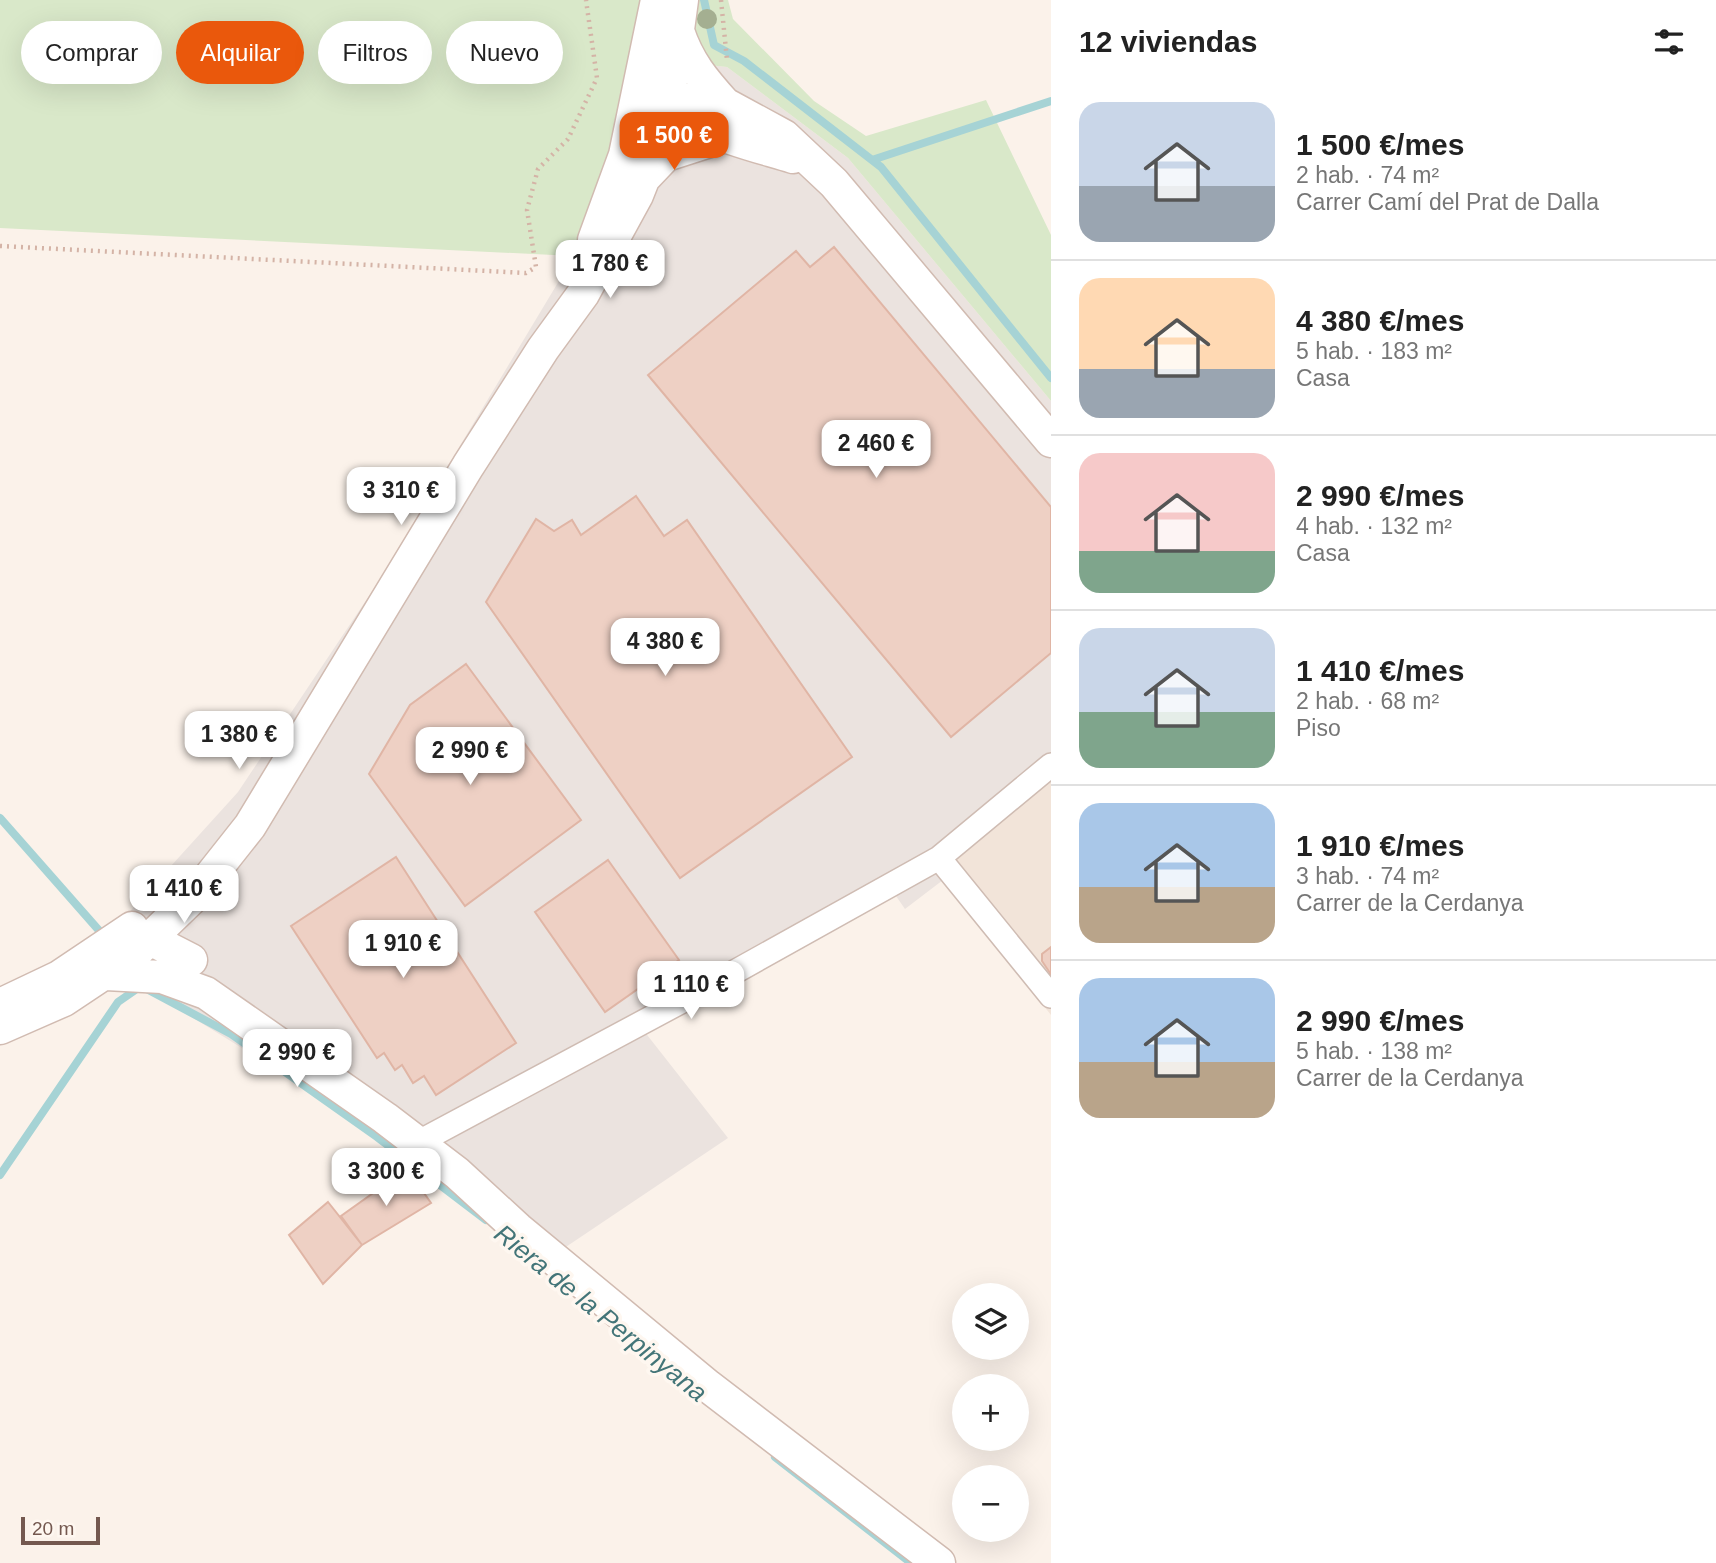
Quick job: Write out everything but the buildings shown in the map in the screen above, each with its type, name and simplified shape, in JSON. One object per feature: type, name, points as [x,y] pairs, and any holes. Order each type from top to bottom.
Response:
[{"type":"street","points":[[543,349],[606,211],[625,155],[657,0]]},
{"type":"street","points":[[667,0],[658,75],[668,103],[694,123],[722,137],[743,140],[811,162]]},
{"type":"street","points":[[2,1012],[64,1000],[106,974],[152,940],[197,893],[250,826],[543,349],[583,294],[643,179],[668,103],[682,0]]},
{"type":"street","points":[[678,32],[685,54],[697,74],[726,104],[784,136],[834,183],[1051,441]]},
{"type":"street","points":[[606,211],[626,182],[650,116],[668,103],[687,100],[726,104]]},
{"type":"street","points":[[643,179],[666,155],[722,137]]},
{"type":"street","points":[[2,1012],[133,928],[215,842],[305,734]]},
{"type":"street","points":[[419,1142],[675,1005],[939,858],[1051,765]]},
{"type":"street","points":[[162,977],[152,940],[163,915],[198,876],[215,842]]},
{"type":"street","points":[[939,858],[1051,996]]},
{"type":"street","points":[[197,893],[188,937],[191,960],[206,993]]},
{"type":"street","points":[[2,1012],[29,1004],[67,985],[125,947],[152,940],[191,960]]},
{"type":"street","points":[[106,974],[162,977],[206,993],[419,1142],[569,1272],[708,1386],[939,1563]]},
{"type":"path","points":[[0,246],[526,273],[536,267],[527,210],[538,169],[568,139],[597,78],[586,0]]},
{"type":"path","points":[[722,0],[727,63]]},
{"type":"shaded area","points":[[638,56],[727,67],[848,158],[1051,401],[1051,775],[959,852],[943,880],[905,909],[896,896],[644,1031],[728,1138],[539,1265],[371,1128],[161,998],[123,919],[238,792],[375,587],[574,256],[597,203]]},
{"type":"shaded area","points":[[1051,775],[1051,1015],[943,880],[959,852]]},
{"type":"green space","points":[[0,0],[646,0],[628,98],[610,163],[574,256],[0,228]]},
{"type":"green space","points":[[691,0],[728,0],[733,19],[814,101],[866,136],[986,100],[1051,235],[1051,401],[848,158],[727,67],[690,63]]},
{"type":"waterway","points":[[704,0],[714,45],[744,61],[881,167],[1051,378]]},
{"type":"waterway","points":[[872,160],[1051,101]]},
{"type":"waterway","name":"Riera de la Perpinyana","points":[[0,818],[103,935]]},
{"type":"waterway","name":"Riera de la Perpinyana","points":[[0,1175],[118,1002],[141,986],[231,1034],[377,1137],[486,1220]]},
{"type":"waterway","name":"Riera de la Perpinyana","points":[[775,1457],[911,1563]]}]
